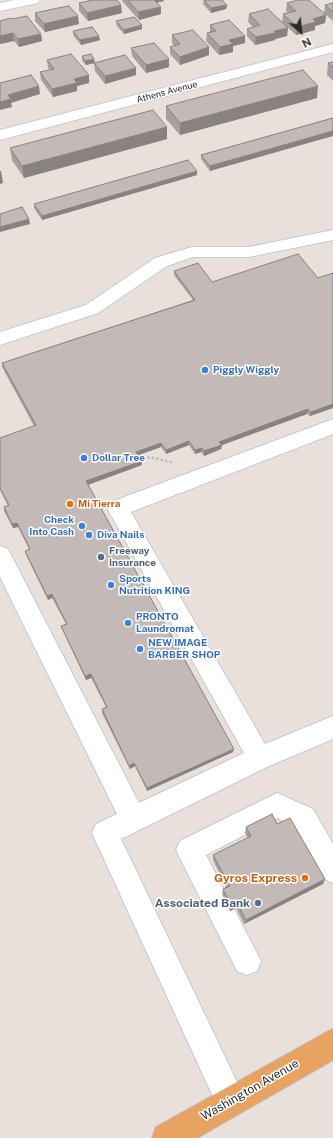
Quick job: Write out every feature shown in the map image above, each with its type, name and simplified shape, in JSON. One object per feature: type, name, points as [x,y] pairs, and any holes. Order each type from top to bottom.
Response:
[{"type":"main road","name":"Washington Avenue","points":[[167,1138],[333,1044]]},
{"type":"street","points":[[0,8],[33,0]]},
{"type":"street","name":"Athens Avenue","points":[[0,135],[333,48]]},
{"type":"street","points":[[0,339],[92,309],[161,262],[192,252],[249,252],[333,235]]},
{"type":"street","points":[[260,758],[118,508],[333,426]]},
{"type":"street","points":[[0,555],[132,819]]},
{"type":"street","points":[[231,1101],[105,833],[260,758],[333,727]]},
{"type":"street","points":[[247,961],[189,850],[277,805],[304,818],[333,870]]},
{"type":"path","points":[[135,462],[150,457],[179,464]]},
{"type":"building","points":[[92,0],[117,0],[121,5],[87,13],[79,3]]},
{"type":"building","points":[[128,0],[154,0],[161,7],[138,12]]},
{"type":"building","points":[[204,0],[222,0],[227,5],[211,8]]},
{"type":"building","points":[[298,0],[309,0],[326,15],[313,19],[316,22],[297,27],[283,14],[296,11],[287,3]]},
{"type":"building","points":[[333,3],[333,12],[325,5]]},
{"type":"building","points":[[69,6],[78,16],[44,24],[35,13],[58,8]]},
{"type":"building","points":[[268,9],[288,28],[274,31],[275,33],[256,37],[247,29],[260,25],[249,14]]},
{"type":"building","points":[[27,16],[41,34],[18,39],[13,33],[0,36],[0,21]]},
{"type":"building","points":[[134,17],[142,25],[124,30],[116,21]]},
{"type":"building","points":[[229,20],[245,36],[229,40],[233,44],[220,47],[207,33],[216,31],[210,25]]},
{"type":"building","points":[[92,27],[99,36],[80,40],[73,31]]},
{"type":"building","points":[[193,30],[209,47],[180,57],[170,47],[180,44],[172,35]]},
{"type":"building","points":[[154,43],[169,59],[146,65],[131,48]]},
{"type":"building","points":[[71,54],[89,75],[74,79],[77,83],[52,89],[40,72],[54,69],[47,60]]},
{"type":"building","points":[[91,54],[94,59],[85,61],[82,56]]},
{"type":"building","points":[[125,55],[136,68],[105,76],[94,63]]},
{"type":"building","points":[[333,62],[333,67],[328,63]]},
{"type":"building","points":[[303,70],[318,86],[180,123],[166,106]]},
{"type":"building","points":[[31,75],[39,86],[8,95],[11,99],[0,102],[0,83]]},
{"type":"building","points":[[153,110],[167,127],[22,166],[10,148]]},
{"type":"building","points":[[333,118],[333,131],[210,166],[201,155]]},
{"type":"building","points":[[188,160],[197,171],[42,216],[34,204]]},
{"type":"building","points":[[22,207],[29,219],[0,227],[0,214]]},
{"type":"building","points":[[298,254],[318,278],[333,273],[333,404],[311,412],[308,409],[219,442],[222,445],[204,451],[202,448],[195,450],[189,441],[166,450],[161,443],[136,452],[142,461],[86,481],[234,749],[147,788],[134,763],[129,766],[102,709],[107,707],[91,674],[85,676],[61,626],[67,624],[52,594],[47,596],[25,551],[30,549],[17,523],[12,524],[4,507],[9,505],[0,488],[0,438],[36,425],[2,363],[195,300],[174,271],[198,263],[212,282]]},
{"type":"building","points":[[272,814],[277,824],[290,818],[325,879],[246,920],[237,903],[231,906],[223,889],[230,886],[213,855],[251,836],[246,827]]},
{"type":"place","name":"Piggly Wiggly","points":[[205,370]]},
{"type":"place","name":"Dollar Tree","points":[[84,458]]},
{"type":"place","name":"Mi Tierra","points":[[70,504]]},
{"type":"place","name":"Check Into Cash","points":[[82,526]]},
{"type":"place","name":"Diva Nails","points":[[89,535]]},
{"type":"place","name":"Freeway Insurance","points":[[101,557]]},
{"type":"place","name":"Sports Nutrition KING","points":[[111,585]]},
{"type":"place","name":"PRONTO Laundromat","points":[[128,623]]},
{"type":"place","name":"NEW IMAGE BARBER SHOP","points":[[140,649]]},
{"type":"place","name":"Gyros Express","points":[[305,878]]},
{"type":"place","name":"Associated Bank","points":[[258,903]]}]
